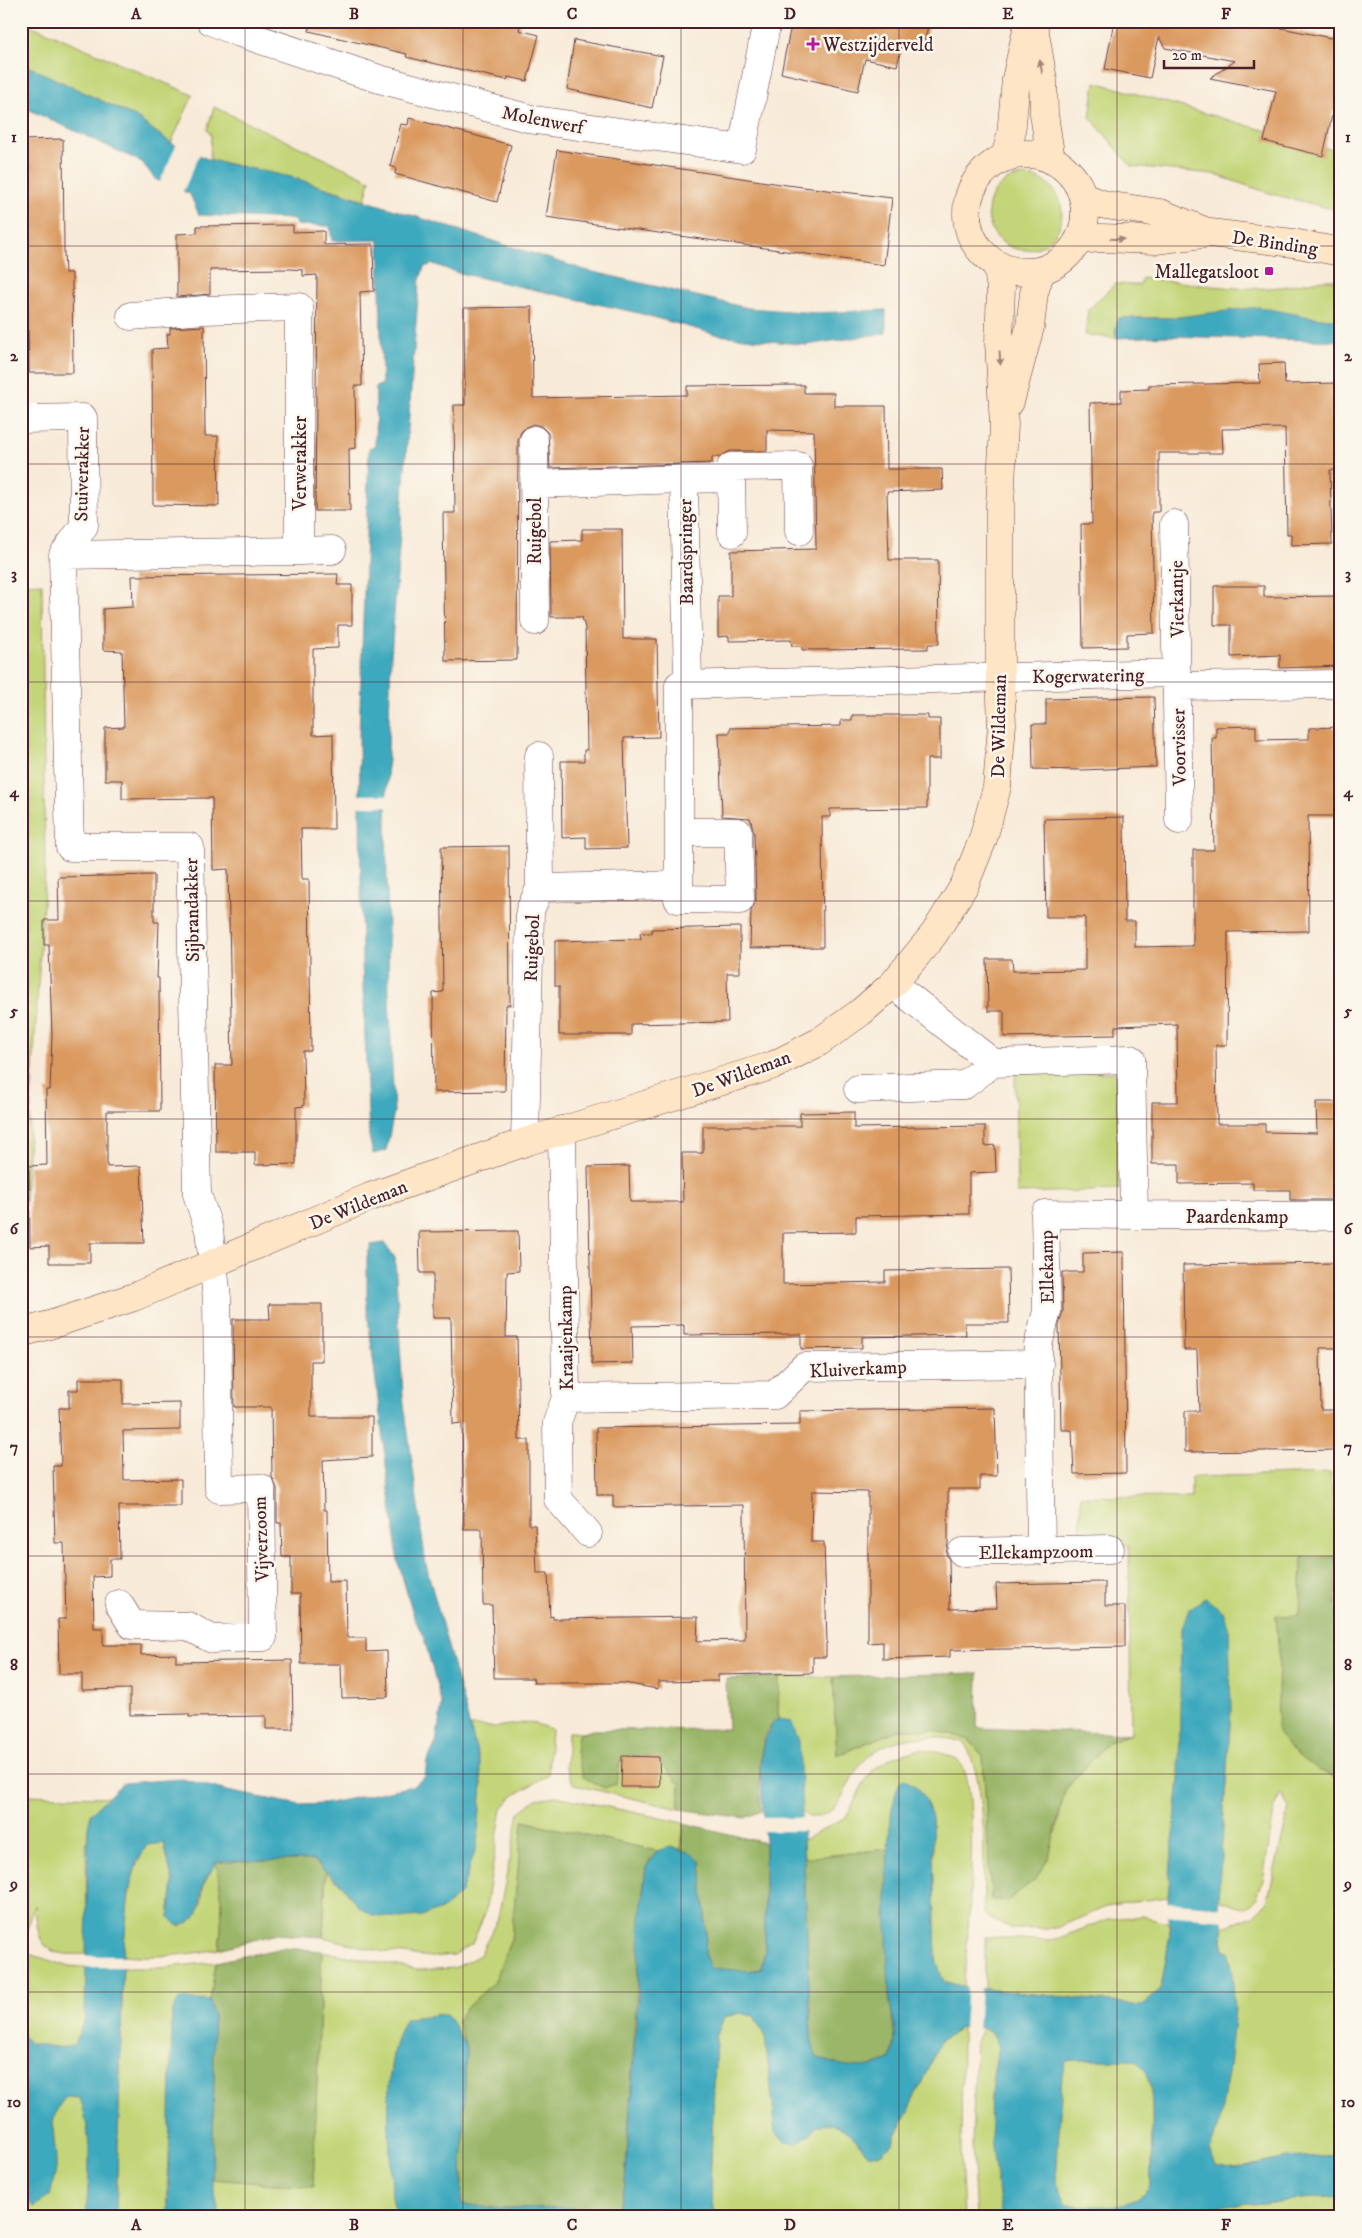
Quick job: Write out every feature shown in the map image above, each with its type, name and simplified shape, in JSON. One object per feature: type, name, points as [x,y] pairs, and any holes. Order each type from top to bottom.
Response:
[{"type":"street","points":[[211,21],[240,27]]},
{"type":"street","name":"Molenwerf","points":[[240,27],[379,79],[535,120],[742,149],[767,21]]},
{"type":"street","points":[[1005,156],[1011,135],[1016,79],[1028,21]]},
{"type":"street","points":[[1032,21],[1043,80],[1044,114],[1051,160]]},
{"type":"street","points":[[1027,154],[1051,160],[1071,176],[1084,197],[1085,219],[1079,240],[1064,259],[1041,270],[1020,272],[997,265],[974,242],[966,220],[970,192],[985,171],[1005,156],[1027,154]]},
{"type":"street","name":"De Binding","points":[[1084,197],[1105,205],[1160,213],[1210,233]]},
{"type":"street","name":"De Binding","points":[[1079,240],[1101,238],[1156,240],[1210,233],[1293,243],[1341,252]]},
{"type":"street","name":"De Wildeman","points":[[21,1332],[56,1324],[134,1297],[370,1197],[525,1142],[774,1065],[820,1042],[861,1012],[893,984],[934,934],[964,886],[983,839],[997,786],[1002,724],[1000,676],[1000,504],[1004,425],[999,343],[1001,288],[997,265]]},
{"type":"street","name":"De Wildeman","points":[[1004,425],[1030,326],[1034,292],[1041,270]]},
{"type":"street","name":"Verwerakker","points":[[131,316],[204,310],[299,307],[299,551]]},
{"type":"street","name":"Stuiverakker","points":[[21,419],[83,418],[84,526],[63,555]]},
{"type":"street","name":"Ruigebol","points":[[534,440],[535,622]]},
{"type":"street","points":[[732,533],[731,467],[798,466],[799,531]]},
{"type":"street","points":[[684,479],[731,478]]},
{"type":"street","name":"Baardspringer","points":[[534,484],[684,479],[688,685]]},
{"type":"street","name":"Vierkantje","points":[[1174,524],[1177,680]]},
{"type":"street","points":[[63,555],[332,550]]},
{"type":"street","name":"Sijbrandakker","points":[[63,555],[70,847],[190,847],[197,1194],[209,1230],[214,1263]]},
{"type":"street","points":[[679,832],[738,832],[740,900],[678,900],[679,685],[1000,676]]},
{"type":"street","name":"Kogerwatering","points":[[1000,676],[1341,684]]},
{"type":"street","name":"Voorvisser","points":[[1177,680],[1179,820]]},
{"type":"street","name":"Ruigebol","points":[[525,1142],[530,910],[540,888],[539,756]]},
{"type":"street","points":[[540,888],[679,886]]},
{"type":"street","points":[[893,984],[993,1063]]},
{"type":"street","points":[[858,1088],[964,1085],[993,1063],[1131,1059],[1134,1215]]},
{"type":"street","name":"Kraaijenkamp","points":[[562,1130],[566,1398],[557,1422],[558,1499],[588,1533]]},
{"type":"street","name":"Ellekamp","points":[[1041,1551],[1038,1345],[1047,1311],[1045,1214],[1134,1215]]},
{"type":"street","name":"Paardenkamp","points":[[1134,1215],[1341,1216]]},
{"type":"street","name":"Vijverzoom","points":[[119,1604],[132,1625],[188,1626],[212,1639],[263,1637],[261,1488],[219,1489],[217,1298],[214,1263]]},
{"type":"street","name":"Kluiverkamp","points":[[566,1398],[775,1395],[804,1367],[1038,1364]]},
{"type":"street","name":"Ellekampzoom","points":[[962,1552],[1110,1550]]},
{"type":"green space","points":[[21,23],[40,29],[193,95],[171,143],[134,116],[21,63]]},
{"type":"green space","points":[[1095,82],[1341,152],[1341,211],[1272,194],[1213,174],[1131,166],[1090,117]]},
{"type":"green space","points":[[214,107],[370,180],[365,200],[291,177],[210,160],[211,135],[207,130]]},
{"type":"green space","points":[[1018,176],[1032,176],[1046,182],[1056,192],[1062,206],[1060,227],[1046,244],[1032,250],[1018,250],[1004,244],[994,234],[988,220],[988,206],[994,192],[1004,182]]},
{"type":"green space","points":[[1142,278],[1246,288],[1280,287],[1325,280],[1341,281],[1341,320],[1311,317],[1119,318],[1115,331],[1117,338],[1085,335],[1088,310],[1115,284],[1140,285]]},
{"type":"green space","points":[[42,583],[45,871],[21,1268],[21,584]]},
{"type":"green space","points":[[1117,1072],[1119,1190],[1017,1193],[1015,1073]]},
{"type":"green space","points":[[1331,1473],[1336,1557],[1302,1558],[1300,1615],[1276,1617],[1279,1654],[1328,1776],[1341,1777],[1341,2155],[1287,2158],[1235,2169],[1215,2165],[1210,2149],[1219,2124],[1229,2067],[1223,1927],[1254,1916],[1267,1903],[1289,1809],[1281,1793],[1275,1805],[1263,1880],[1257,1899],[1245,1908],[1218,1899],[1231,1710],[1179,1778],[1168,1897],[1111,1905],[1056,1928],[1014,1929],[990,1919],[984,1913],[984,1848],[981,1802],[978,1780],[972,1759],[964,1742],[923,1737],[895,1742],[882,1747],[861,1764],[841,1799],[829,1812],[820,1816],[808,1817],[801,1810],[791,1721],[778,1719],[779,1677],[833,1677],[837,1755],[901,1729],[932,1730],[969,1740],[983,1755],[991,1899],[1007,1901],[1056,1833],[1065,1790],[1108,1742],[1131,1734],[1129,1545],[1080,1546],[1081,1496],[1191,1498],[1191,1477]]},
{"type":"green space","points":[[1336,1557],[1337,1652],[1341,1652],[1341,1777],[1322,1772],[1313,1767],[1290,1748],[1277,1733],[1279,1654],[1276,1616],[1300,1615],[1302,1558]]},
{"type":"green space","points":[[978,1673],[977,1728],[1131,1734],[1108,1742],[1065,1790],[1049,1857],[1037,1878],[1007,1901],[991,1899],[983,1756],[969,1740],[932,1730],[901,1729],[837,1755],[833,1677]]},
{"type":"green space","points":[[779,1677],[778,1719],[765,1737],[760,1762],[761,1811],[745,1818],[679,1809],[680,1785],[661,1764],[648,1756],[640,1755],[620,1761],[616,1784],[604,1788],[583,1777],[576,1752],[578,1735],[592,1730],[728,1729],[726,1679]]},
{"type":"green space","points":[[530,1722],[551,1729],[548,1775],[513,1796],[502,1808],[485,1913],[472,1944],[454,1955],[432,1957],[384,1952],[323,1937],[326,1871],[342,1885],[357,1905],[477,1845],[482,1784],[480,1763],[470,1726],[496,1727]]},
{"type":"green space","points":[[568,1732],[584,1733],[578,1735],[616,1784],[620,1761],[640,1755],[654,1759],[680,1785],[679,1809],[574,1785],[566,1767]]},
{"type":"green space","points":[[921,1749],[952,1757],[960,1763],[967,1778],[970,1803],[971,1870],[964,1987],[943,1981],[936,1959],[932,1818],[892,1807],[888,1849],[804,1858],[803,1840],[846,1818],[863,1784],[874,1769],[893,1757]]},
{"type":"green space","points":[[21,1795],[108,1797],[91,1813],[86,1847],[87,1954],[60,1953],[45,1946],[38,1930],[35,1905],[27,1930],[21,1934]]},
{"type":"green space","points":[[556,1796],[684,1823],[681,1849],[671,1847],[657,1851],[523,1821],[511,1939],[495,1981],[467,2007],[457,2020],[466,2046],[446,2014],[406,2018],[398,2037],[392,2058],[388,2105],[392,2197],[395,2212],[372,2217],[219,2216],[212,2179],[313,2187],[322,1951],[418,1970],[455,1968],[480,1955],[498,1918],[519,1813],[536,1799]]},
{"type":"green space","points":[[523,1821],[657,1851],[646,1867],[643,1890],[625,2186],[619,2207],[607,2210],[598,2208],[500,2209],[461,2204],[466,2046],[457,2020],[467,2007],[495,1981],[511,1939]]},
{"type":"green space","points":[[684,1823],[765,1843],[765,1951],[761,1969],[743,1971],[711,1969],[705,1956],[706,1932],[701,1861],[681,1849]]},
{"type":"green space","points":[[164,1843],[173,1883],[169,1917],[201,1905],[204,1884],[216,1862],[222,1905],[219,1949],[171,1955],[123,1955],[127,1912],[135,1870],[147,1845]]},
{"type":"green space","points":[[888,1849],[889,1994],[895,2040],[891,2059],[873,2066],[863,2067],[834,2063],[816,2057],[811,2037],[804,1858]]},
{"type":"green space","points":[[272,1859],[313,1860],[326,1871],[323,1937],[277,1934],[219,1949],[222,1905],[216,1863]]},
{"type":"green space","points":[[1142,1916],[1168,1922],[1170,1934],[1161,1989],[1142,2005],[985,1989],[985,1937],[1051,1941],[1109,1919]]},
{"type":"green space","points":[[282,1948],[322,1951],[313,2187],[212,2179],[214,2074],[213,2014],[210,2001],[216,1962]]},
{"type":"green space","points":[[21,1951],[66,1966],[87,1967],[85,2018],[74,2045],[58,2047],[30,2044],[24,2037],[21,2026]]},
{"type":"green space","points":[[216,1962],[210,2001],[179,1999],[167,2188],[168,2217],[116,2217],[123,1968],[159,1968]]},
{"type":"green space","points":[[740,2013],[754,2016],[765,2037],[776,2132],[785,2142],[809,2136],[815,2126],[832,2125],[851,2135],[868,2154],[879,2155],[893,2143],[940,2042],[962,2027],[961,2151],[964,2217],[714,2217],[710,2185],[716,2037],[724,2017]]},
{"type":"green space","points":[[982,2028],[993,2034],[999,2047],[995,2066],[992,2109],[994,2155],[1003,2217],[976,2217],[972,2145],[976,2042]]},
{"type":"green space","points":[[1071,2060],[1133,2060],[1146,2071],[1152,2101],[1151,2185],[1144,2194],[1135,2200],[1113,2206],[1067,2205],[1056,2182],[1062,2074],[1065,2062]]},
{"type":"green space","points":[[66,2097],[81,2098],[85,2112],[89,2142],[86,2217],[21,2217],[21,2176],[24,2195],[56,2169],[53,2123],[56,2108]]},
{"type":"green space","points":[[1341,2196],[1341,2217],[1204,2217],[1213,2206]]},
{"type":"water","points":[[21,63],[134,116],[171,143],[210,160],[291,177],[585,270],[748,308],[816,313],[886,310],[886,333],[806,345],[718,335],[638,313],[455,272],[433,264],[424,267],[419,283],[391,655],[386,820],[389,997],[394,1112],[386,1151],[373,1154],[369,1136],[362,961],[359,737],[369,448],[375,446],[376,386],[382,385],[379,240],[332,241],[330,226],[297,225],[293,219],[199,215],[190,194],[155,179],[142,162],[21,106]]},
{"type":"water","points":[[1258,307],[1311,317],[1341,320],[1341,341],[1168,336],[1117,338],[1115,331],[1119,318],[1170,318]]},
{"type":"water","points":[[385,1243],[395,1258],[403,1396],[426,1565],[480,1764],[482,1784],[477,1845],[461,1893],[444,1908],[422,1916],[399,1918],[371,1915],[357,1905],[342,1885],[313,1860],[224,1861],[216,1863],[205,1880],[196,1915],[192,1920],[178,1926],[169,1917],[173,1883],[164,1843],[147,1845],[137,1861],[129,1891],[123,1955],[116,2217],[86,2217],[89,2157],[87,2127],[80,2098],[66,2097],[55,2114],[53,2123],[56,2159],[54,2179],[50,2196],[34,2207],[24,2195],[21,2176],[23,2137],[21,2136],[21,2026],[24,2037],[30,2044],[68,2047],[74,2045],[85,2018],[88,1827],[91,1813],[123,1783],[182,1779],[227,1791],[300,1805],[324,1804],[413,1786],[425,1777],[427,1761],[436,1743],[442,1704],[424,1638],[414,1617],[398,1562],[367,1309],[367,1257],[371,1245]]},
{"type":"water","points":[[1205,1598],[1223,1611],[1229,1626],[1231,1710],[1218,1899],[1223,1927],[1223,1949],[1230,1951],[1235,2009],[1229,2067],[1219,2124],[1210,2149],[1216,2165],[1235,2169],[1287,2158],[1341,2155],[1341,2196],[1213,2206],[1204,2217],[1003,2217],[995,2174],[991,2132],[991,2090],[999,2047],[993,2034],[982,2028],[962,2027],[940,2042],[893,2143],[879,2155],[868,2154],[851,2135],[832,2125],[815,2126],[809,2136],[796,2144],[785,2142],[776,2132],[765,2037],[754,2016],[740,2013],[724,2017],[716,2037],[710,2185],[714,2217],[372,2217],[395,2212],[392,2197],[388,2104],[392,2058],[398,2037],[406,2018],[447,2014],[466,2046],[461,2204],[500,2209],[598,2208],[607,2210],[619,2207],[625,2186],[638,1995],[640,1919],[646,1867],[657,1851],[671,1847],[692,1853],[701,1861],[706,1932],[705,1956],[711,1969],[749,1971],[761,1969],[765,1951],[765,1843],[760,1766],[762,1748],[773,1722],[778,1719],[791,1721],[799,1741],[811,2037],[816,2057],[854,2067],[873,2066],[891,2059],[895,2045],[895,2034],[889,1997],[888,1971],[888,1848],[895,1795],[902,1779],[919,1789],[932,1818],[936,1959],[943,1981],[964,1987],[1142,2005],[1161,1989],[1170,1934],[1168,1897],[1179,1778],[1181,1631],[1189,1609]],"holes":[[[1071,2060],[1133,2060],[1146,2071],[1152,2101],[1151,2185],[1144,2194],[1135,2200],[1113,2206],[1067,2205],[1056,2182],[1062,2074],[1065,2062]]]},
{"type":"water","points":[[179,1999],[210,2001],[213,2014],[212,2179],[220,2217],[168,2217],[172,2013]]},
{"type":"pier","points":[[177,143],[200,153],[182,194],[159,184]]},
{"type":"pier","points":[[357,795],[389,795],[389,806],[358,806]]},
{"type":"pier","points":[[760,1818],[804,1818],[805,1831],[761,1831]]},
{"type":"pier","points":[[1166,1902],[1222,1907],[1225,1920],[1165,1915]]},
{"type":"pier","points":[[85,1956],[125,1956],[125,1967],[85,1967]]},
{"type":"pier","points":[[967,1985],[981,1986],[978,2030],[964,2029]]},
{"type":"building","points":[[310,21],[521,21],[519,30],[539,35],[527,81],[508,77],[507,80],[406,57],[407,54],[309,31]]},
{"type":"building","points":[[792,21],[929,21],[923,50],[902,45],[897,66],[865,59],[858,91],[781,73]]},
{"type":"building","points":[[1114,21],[1202,21],[1237,28],[1239,21],[1246,21],[1341,40],[1341,113],[1333,111],[1323,156],[1264,141],[1276,91],[1210,78],[1235,61],[1165,48],[1159,37],[1150,78],[1105,69]]},
{"type":"building","points":[[574,40],[663,56],[652,108],[567,89]]},
{"type":"building","points":[[409,118],[511,145],[497,202],[395,174],[396,168],[390,166],[401,124],[408,125]]},
{"type":"building","points":[[63,139],[64,253],[65,273],[72,273],[73,373],[29,373],[27,276],[21,276],[21,140]]},
{"type":"building","points":[[557,150],[787,185],[892,198],[884,265],[546,217]]},
{"type":"building","points":[[293,225],[293,232],[324,231],[324,245],[373,244],[374,291],[360,292],[362,386],[355,386],[356,448],[349,449],[350,511],[315,511],[317,275],[303,276],[303,270],[290,269],[210,270],[210,294],[177,297],[177,234],[197,233],[197,226]]},
{"type":"building","points":[[532,307],[533,398],[687,395],[687,386],[804,385],[804,393],[834,393],[834,406],[886,406],[887,469],[942,469],[943,490],[887,492],[889,560],[938,560],[939,644],[928,644],[928,649],[802,650],[802,646],[792,646],[791,640],[729,641],[729,636],[718,637],[718,596],[731,596],[731,551],[816,549],[814,431],[767,430],[767,451],[730,451],[720,457],[712,457],[712,463],[550,468],[548,433],[541,426],[533,424],[521,432],[518,440],[517,660],[445,661],[443,513],[455,513],[454,405],[465,405],[464,308]]},
{"type":"building","points":[[204,326],[205,436],[218,436],[219,506],[153,505],[152,349],[168,348],[167,334],[170,334],[170,328]]},
{"type":"building","points":[[1284,363],[1285,384],[1340,383],[1341,470],[1330,470],[1332,544],[1291,545],[1291,534],[1287,534],[1285,428],[1222,429],[1223,453],[1159,453],[1159,512],[1152,512],[1154,633],[1127,634],[1127,647],[1083,648],[1081,524],[1092,524],[1090,403],[1121,402],[1121,390],[1149,389],[1149,385],[1260,383],[1259,364]]},
{"type":"building","points":[[582,529],[622,529],[623,639],[657,639],[659,737],[624,738],[627,848],[586,849],[586,837],[562,838],[561,761],[584,761],[584,750],[587,750],[585,628],[582,617],[551,617],[550,541],[582,540]]},
{"type":"building","points":[[338,574],[337,585],[352,585],[352,625],[338,625],[338,648],[313,649],[313,735],[333,734],[334,829],[301,829],[302,879],[309,879],[311,1051],[303,1051],[304,1106],[296,1107],[296,1164],[255,1165],[255,1152],[216,1152],[215,1065],[232,1065],[228,869],[213,870],[212,798],[122,799],[122,780],[105,780],[105,728],[124,727],[122,651],[103,650],[103,609],[133,607],[132,576]]},
{"type":"building","points":[[1214,586],[1264,586],[1264,597],[1341,596],[1341,666],[1280,668],[1280,655],[1231,657],[1231,625],[1214,625]]},
{"type":"building","points":[[1154,697],[1156,767],[1082,770],[1033,769],[1032,724],[1046,724],[1046,699]]},
{"type":"building","points":[[852,715],[928,715],[928,719],[940,719],[940,759],[927,759],[927,808],[830,809],[830,817],[822,817],[823,947],[750,948],[751,911],[756,900],[754,832],[750,818],[722,816],[719,733],[730,733],[730,728],[841,726],[841,720],[852,720]]},
{"type":"building","points":[[1256,726],[1256,740],[1309,739],[1309,728],[1341,727],[1341,816],[1308,816],[1309,931],[1228,932],[1227,1045],[1216,1045],[1217,1124],[1265,1124],[1265,1132],[1317,1133],[1316,1102],[1341,1102],[1341,1200],[1290,1200],[1290,1190],[1253,1190],[1253,1183],[1179,1184],[1179,1164],[1152,1164],[1152,1102],[1178,1102],[1177,1024],[1115,1026],[1115,1035],[1004,1037],[1004,1011],[988,1011],[987,959],[1012,959],[1013,971],[1085,970],[1085,917],[1046,917],[1044,819],[1124,817],[1125,921],[1135,921],[1135,947],[1193,946],[1193,850],[1214,850],[1212,738],[1216,738],[1216,727]]},
{"type":"building","points":[[509,846],[510,1005],[506,1005],[505,1091],[434,1092],[433,993],[443,992],[441,847]]},
{"type":"building","points":[[154,875],[154,922],[159,922],[157,978],[159,978],[160,1111],[107,1111],[107,1167],[141,1166],[144,1243],[90,1243],[90,1263],[49,1263],[49,1246],[30,1247],[29,1166],[47,1165],[46,1090],[50,1090],[52,1036],[49,945],[44,945],[44,920],[59,920],[58,877]]},
{"type":"building","points":[[740,927],[740,973],[727,973],[728,1022],[631,1024],[631,1035],[559,1035],[559,986],[555,986],[555,941],[641,939],[640,933],[652,933],[652,929]]},
{"type":"building","points":[[854,1112],[854,1128],[985,1126],[985,1146],[995,1145],[996,1172],[969,1173],[969,1214],[856,1216],[856,1232],[783,1233],[783,1284],[885,1282],[885,1271],[1008,1269],[1009,1323],[965,1323],[966,1335],[862,1337],[862,1348],[801,1349],[801,1334],[684,1335],[684,1325],[632,1326],[633,1363],[592,1364],[588,1167],[629,1166],[630,1202],[683,1202],[682,1153],[703,1153],[703,1126],[800,1126],[800,1113]]},
{"type":"building","points":[[518,1231],[519,1271],[507,1272],[506,1337],[517,1337],[519,1440],[529,1440],[529,1525],[535,1525],[537,1573],[548,1573],[550,1617],[553,1616],[553,1619],[698,1617],[697,1641],[745,1640],[744,1505],[613,1507],[613,1495],[597,1495],[596,1428],[800,1425],[800,1411],[995,1408],[997,1476],[980,1476],[980,1489],[948,1489],[948,1544],[946,1553],[949,1560],[950,1609],[997,1608],[996,1584],[1105,1582],[1105,1606],[1125,1606],[1125,1647],[950,1650],[950,1657],[883,1659],[883,1642],[868,1643],[868,1492],[812,1491],[811,1542],[824,1542],[827,1643],[826,1657],[813,1657],[813,1673],[718,1675],[718,1681],[658,1682],[658,1689],[624,1683],[534,1683],[533,1678],[494,1678],[492,1605],[483,1605],[482,1529],[464,1529],[462,1423],[453,1424],[451,1318],[433,1318],[433,1273],[420,1273],[419,1232]]},
{"type":"building","points":[[1124,1252],[1126,1473],[1074,1474],[1072,1430],[1061,1430],[1059,1325],[1063,1311],[1062,1272],[1083,1272],[1083,1253]]},
{"type":"building","points":[[1341,1263],[1341,1348],[1320,1348],[1321,1410],[1341,1410],[1341,1450],[1185,1452],[1185,1411],[1199,1411],[1197,1350],[1184,1350],[1183,1265]]},
{"type":"building","points":[[269,1304],[322,1304],[322,1361],[311,1361],[311,1417],[372,1417],[372,1457],[323,1460],[324,1510],[327,1510],[328,1582],[346,1581],[347,1638],[366,1638],[366,1652],[387,1651],[388,1697],[342,1698],[341,1664],[301,1664],[300,1594],[291,1594],[291,1557],[282,1557],[281,1523],[277,1523],[277,1488],[272,1477],[271,1407],[234,1407],[233,1319],[270,1319]]},
{"type":"building","points":[[78,1379],[123,1379],[123,1404],[180,1403],[180,1430],[123,1431],[124,1480],[181,1479],[181,1506],[119,1506],[120,1559],[110,1559],[110,1576],[93,1577],[94,1628],[103,1628],[103,1645],[141,1645],[141,1655],[176,1654],[176,1662],[292,1660],[293,1729],[266,1729],[266,1716],[189,1717],[189,1714],[130,1715],[130,1689],[82,1690],[82,1674],[59,1674],[58,1619],[66,1619],[64,1543],[55,1543],[53,1466],[61,1466],[59,1408],[69,1408],[69,1390],[78,1390]]},
{"type":"building","points":[[622,1756],[659,1757],[660,1787],[621,1787]]},
{"type":"place","name":"Westzijderveld","points":[[813,44]]},
{"type":"place","name":"Mallegatsloot","points":[[1269,271]]}]
